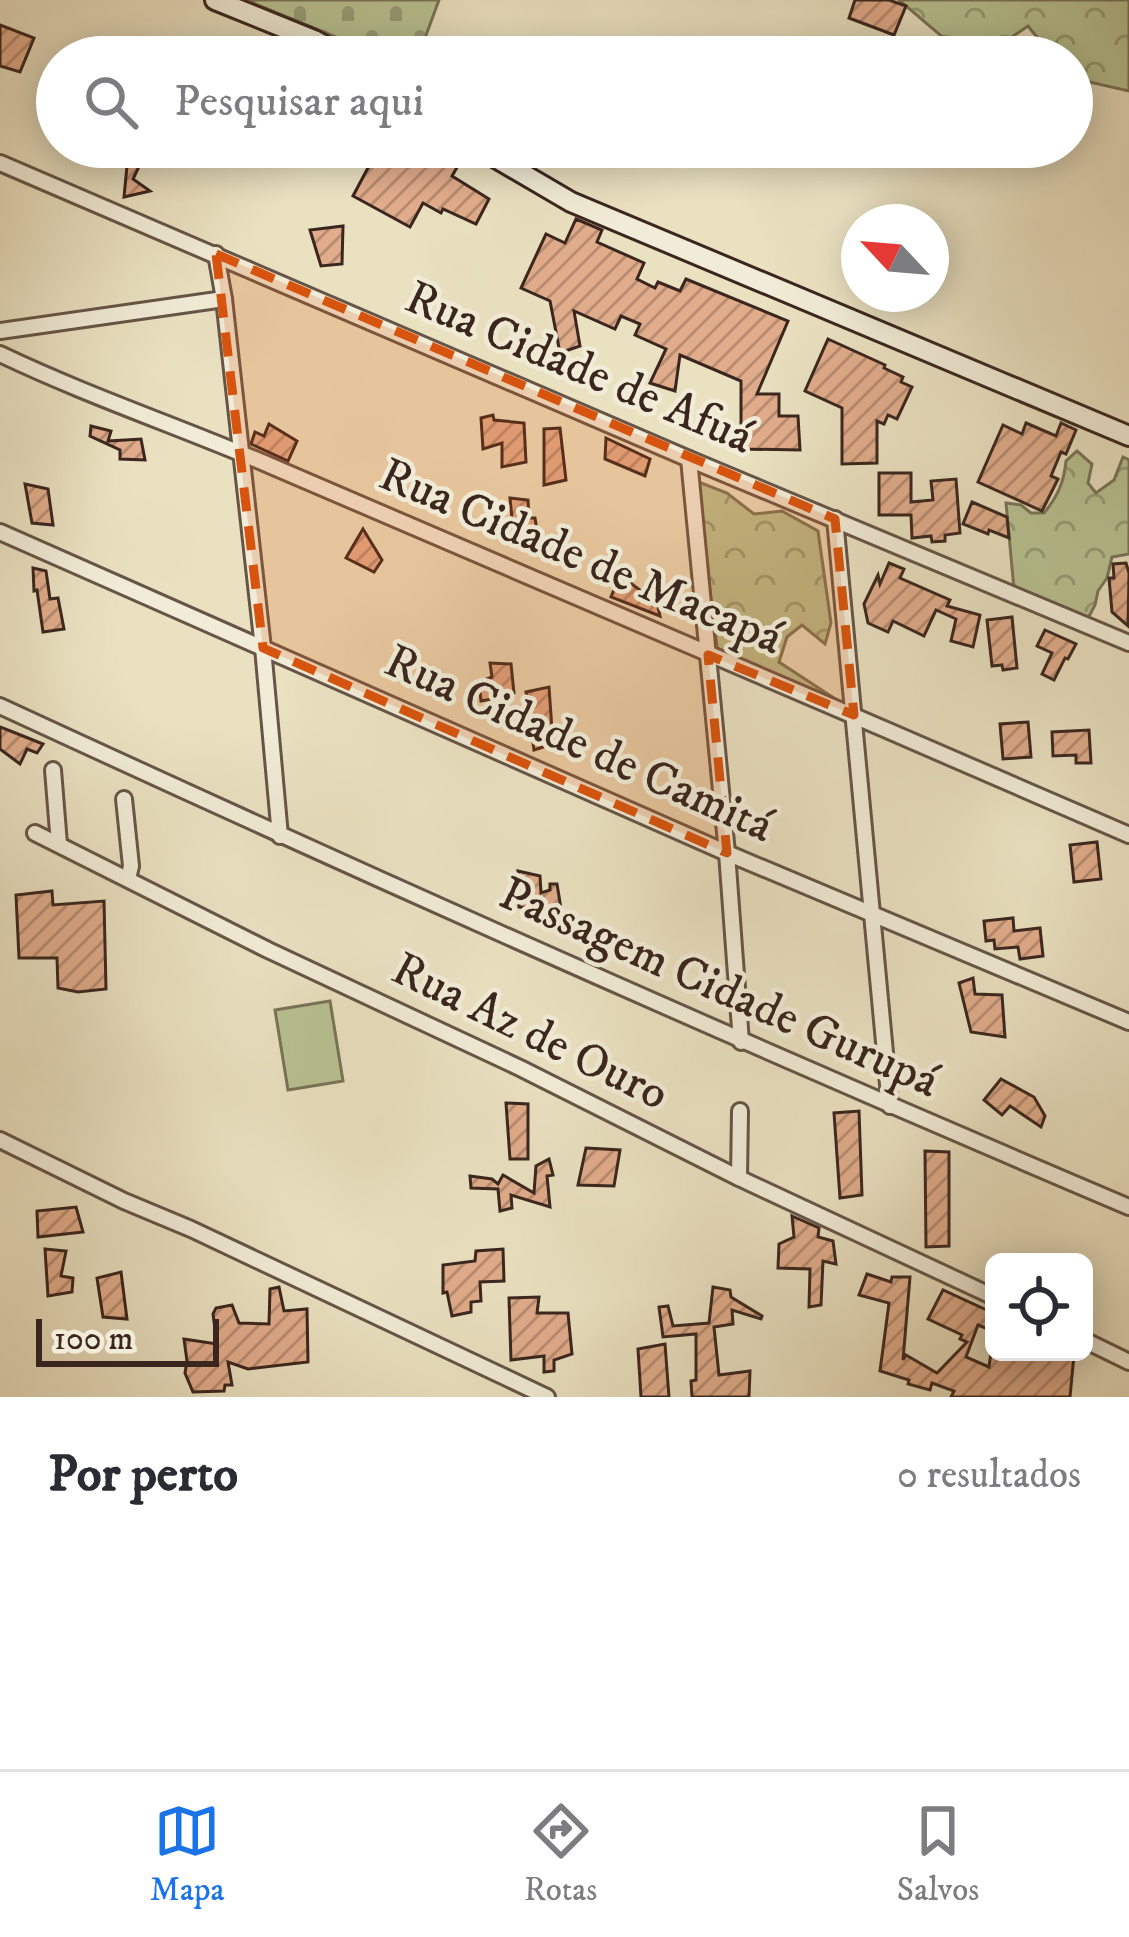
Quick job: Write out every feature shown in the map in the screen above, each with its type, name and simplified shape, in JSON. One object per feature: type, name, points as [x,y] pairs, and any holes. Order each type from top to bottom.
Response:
[{"type":"main road","points":[[215,0],[304,36]]},
{"type":"main road","points":[[513,168],[571,202],[1129,436]]},
{"type":"street","name":"Rua Cidade de Afuá","points":[[0,163],[1129,644]]},
{"type":"street","points":[[216,254],[280,836]]},
{"type":"street","points":[[0,332],[224,299]]},
{"type":"street","name":"Rua Cidade de Macapá","points":[[0,354],[1129,836]]},
{"type":"street","points":[[689,459],[741,1042]]},
{"type":"street","points":[[835,519],[890,1106]]},
{"type":"street","name":"Rua Cidade de Camitá","points":[[0,532],[727,853],[1129,1022]]},
{"type":"street","name":"Passagem Cidade Gurupá","points":[[0,706],[741,1042],[1129,1208]]},
{"type":"street","points":[[53,770],[59,844]]},
{"type":"street","points":[[124,799],[131,866],[128,879]]},
{"type":"street","name":"Rua Az de Ouro","points":[[35,833],[739,1178],[985,1293]]},
{"type":"street","points":[[739,1178],[740,1111]]},
{"type":"street","points":[[0,1140],[548,1397]]},
{"type":"street","points":[[1093,1344],[1129,1362]]},
{"type":"highlighted area","points":[[216,254],[835,519],[854,715],[708,655],[727,853],[263,648]]},
{"type":"green space","points":[[246,0],[439,0],[426,36],[334,36]]},
{"type":"green space","points":[[899,0],[1129,0],[1129,91],[1093,83],[1093,36],[1036,36],[1028,26],[1013,36],[941,36]]},
{"type":"green space","points":[[1077,451],[1092,464],[1088,483],[1096,493],[1114,480],[1123,457],[1129,460],[1129,554],[1112,557],[1087,620],[1014,589],[1006,503],[1044,513],[1060,488],[1066,461]]},
{"type":"green space","points":[[696,481],[727,493],[754,514],[782,511],[818,531],[831,623],[825,644],[802,625],[787,637],[779,662],[837,700],[718,654]]},
{"type":"green space","points":[[330,1001],[343,1081],[288,1090],[275,1010]]},
{"type":"building","points":[[855,0],[889,0],[906,6],[894,35],[849,18]]},
{"type":"building","points":[[0,25],[34,38],[20,72],[0,66]]},
{"type":"building","points":[[127,168],[138,168],[133,179],[150,191],[124,197]]},
{"type":"building","points":[[368,168],[457,168],[452,176],[489,199],[476,224],[423,203],[410,227],[353,196]]},
{"type":"building","points":[[576,219],[602,230],[597,242],[644,263],[637,279],[655,288],[658,282],[680,291],[686,279],[788,321],[757,394],[779,394],[779,416],[798,416],[800,450],[741,449],[741,381],[680,355],[675,391],[650,383],[666,349],[635,335],[640,324],[621,316],[615,329],[574,311],[580,346],[560,353],[550,301],[521,288],[546,234],[565,243]]},
{"type":"building","points":[[343,226],[342,264],[321,266],[310,230]]},
{"type":"building","points":[[828,339],[885,365],[912,387],[897,419],[888,415],[884,424],[877,421],[877,463],[842,464],[842,408],[805,391]]},
{"type":"building","points":[[493,415],[494,420],[524,423],[526,462],[502,467],[502,443],[483,449],[481,418]]},
{"type":"building","points":[[1026,423],[1056,436],[1061,423],[1076,430],[1066,454],[1061,452],[1051,476],[1058,479],[1042,511],[978,482],[1003,425],[1022,434]]},
{"type":"building","points":[[269,424],[297,441],[288,461],[251,444],[255,432],[264,436]]},
{"type":"building","points":[[91,426],[111,431],[108,441],[141,439],[145,460],[120,459],[120,450],[90,436]]},
{"type":"building","points":[[560,428],[566,480],[544,485],[544,429]]},
{"type":"building","points":[[606,438],[650,459],[645,476],[605,459]]},
{"type":"building","points":[[879,473],[911,473],[911,502],[933,500],[931,481],[956,479],[960,533],[945,535],[945,541],[932,542],[931,536],[912,538],[911,515],[879,515]]},
{"type":"building","points":[[25,484],[48,489],[53,525],[32,523]]},
{"type":"building","points":[[510,498],[528,500],[529,518],[535,518],[538,537],[514,540]]},
{"type":"building","points":[[972,502],[1007,517],[1009,538],[963,524]]},
{"type":"building","points":[[363,529],[382,560],[374,572],[346,558]]},
{"type":"building","points":[[889,563],[904,569],[900,578],[950,600],[947,606],[980,615],[973,647],[951,641],[956,619],[936,610],[924,636],[893,621],[888,632],[868,623],[864,604]]},
{"type":"building","points":[[1126,563],[1128,626],[1112,612],[1109,578],[1114,578],[1113,564]]},
{"type":"building","points":[[33,568],[46,571],[50,599],[58,598],[64,629],[43,632]]},
{"type":"building","points":[[620,575],[657,603],[660,616],[611,597]]},
{"type":"building","points":[[1012,617],[1017,668],[1003,670],[1002,665],[992,666],[987,620]]},
{"type":"building","points":[[1045,630],[1076,644],[1054,680],[1042,674],[1052,653],[1037,646]]},
{"type":"building","points":[[490,663],[511,664],[514,693],[481,701],[479,682],[492,677]]},
{"type":"building","points":[[549,687],[553,744],[534,750],[526,692]]},
{"type":"building","points":[[1028,722],[1031,757],[1003,759],[1000,724]]},
{"type":"building","points":[[0,727],[43,744],[37,753],[27,749],[20,764],[0,749]]},
{"type":"building","points":[[1089,730],[1091,763],[1076,763],[1076,755],[1053,756],[1052,732]]},
{"type":"building","points":[[1097,842],[1101,879],[1074,882],[1070,845]]},
{"type":"building","points":[[518,871],[540,876],[541,893],[557,884],[564,927],[552,927],[551,909],[519,907]]},
{"type":"building","points":[[52,891],[53,905],[104,901],[106,989],[58,988],[57,958],[19,958],[16,895]]},
{"type":"building","points":[[1013,918],[1014,931],[1040,928],[1043,956],[1020,959],[1018,947],[995,949],[994,940],[986,941],[984,921]]},
{"type":"building","points":[[973,978],[975,994],[1002,995],[1005,1037],[971,1032],[959,983]]},
{"type":"building","points":[[1001,1079],[1034,1097],[1045,1116],[1041,1127],[1010,1106],[1002,1115],[984,1100]]},
{"type":"building","points":[[506,1103],[528,1104],[528,1159],[510,1159]]},
{"type":"building","points":[[859,1111],[862,1195],[840,1198],[834,1113]]},
{"type":"building","points":[[586,1148],[620,1150],[614,1186],[578,1185]]},
{"type":"building","points":[[925,1151],[949,1152],[949,1246],[926,1247]]},
{"type":"building","points":[[549,1159],[553,1175],[547,1176],[550,1207],[511,1195],[512,1208],[500,1211],[498,1189],[471,1188],[470,1176],[498,1184],[503,1175],[534,1193],[536,1166]]},
{"type":"building","points":[[76,1207],[83,1232],[38,1237],[37,1211]]},
{"type":"building","points":[[792,1216],[819,1228],[818,1237],[833,1241],[836,1264],[823,1261],[821,1305],[809,1307],[810,1269],[778,1268],[779,1244],[794,1237]]},
{"type":"building","points":[[45,1249],[66,1251],[61,1276],[73,1278],[72,1292],[48,1296]]},
{"type":"building","points":[[503,1249],[504,1281],[480,1282],[481,1301],[471,1302],[471,1312],[452,1316],[447,1292],[443,1293],[443,1265],[475,1261],[476,1251]]},
{"type":"building","points":[[121,1272],[127,1319],[103,1317],[97,1278]]},
{"type":"building","points":[[867,1274],[891,1282],[892,1277],[910,1277],[903,1360],[906,1355],[937,1373],[967,1342],[928,1319],[943,1290],[985,1309],[985,1328],[978,1325],[966,1357],[989,1367],[990,1361],[1073,1361],[1070,1397],[951,1397],[954,1391],[932,1383],[930,1390],[880,1371],[889,1303],[859,1295]]},
{"type":"building","points":[[279,1287],[284,1311],[307,1309],[308,1362],[248,1369],[228,1362],[232,1385],[225,1385],[224,1391],[193,1392],[185,1373],[184,1339],[217,1344],[213,1314],[216,1308],[232,1305],[239,1323],[269,1324],[270,1289]]},
{"type":"building","points":[[713,1287],[730,1290],[731,1297],[762,1316],[732,1310],[733,1324],[714,1327],[719,1375],[750,1371],[749,1397],[692,1397],[696,1334],[663,1337],[659,1307],[668,1306],[673,1326],[709,1323]]},
{"type":"building","points":[[539,1297],[537,1313],[568,1313],[572,1354],[554,1360],[554,1371],[544,1372],[544,1356],[511,1360],[509,1298]]},
{"type":"building","points":[[665,1344],[669,1397],[641,1397],[638,1349]]}]
